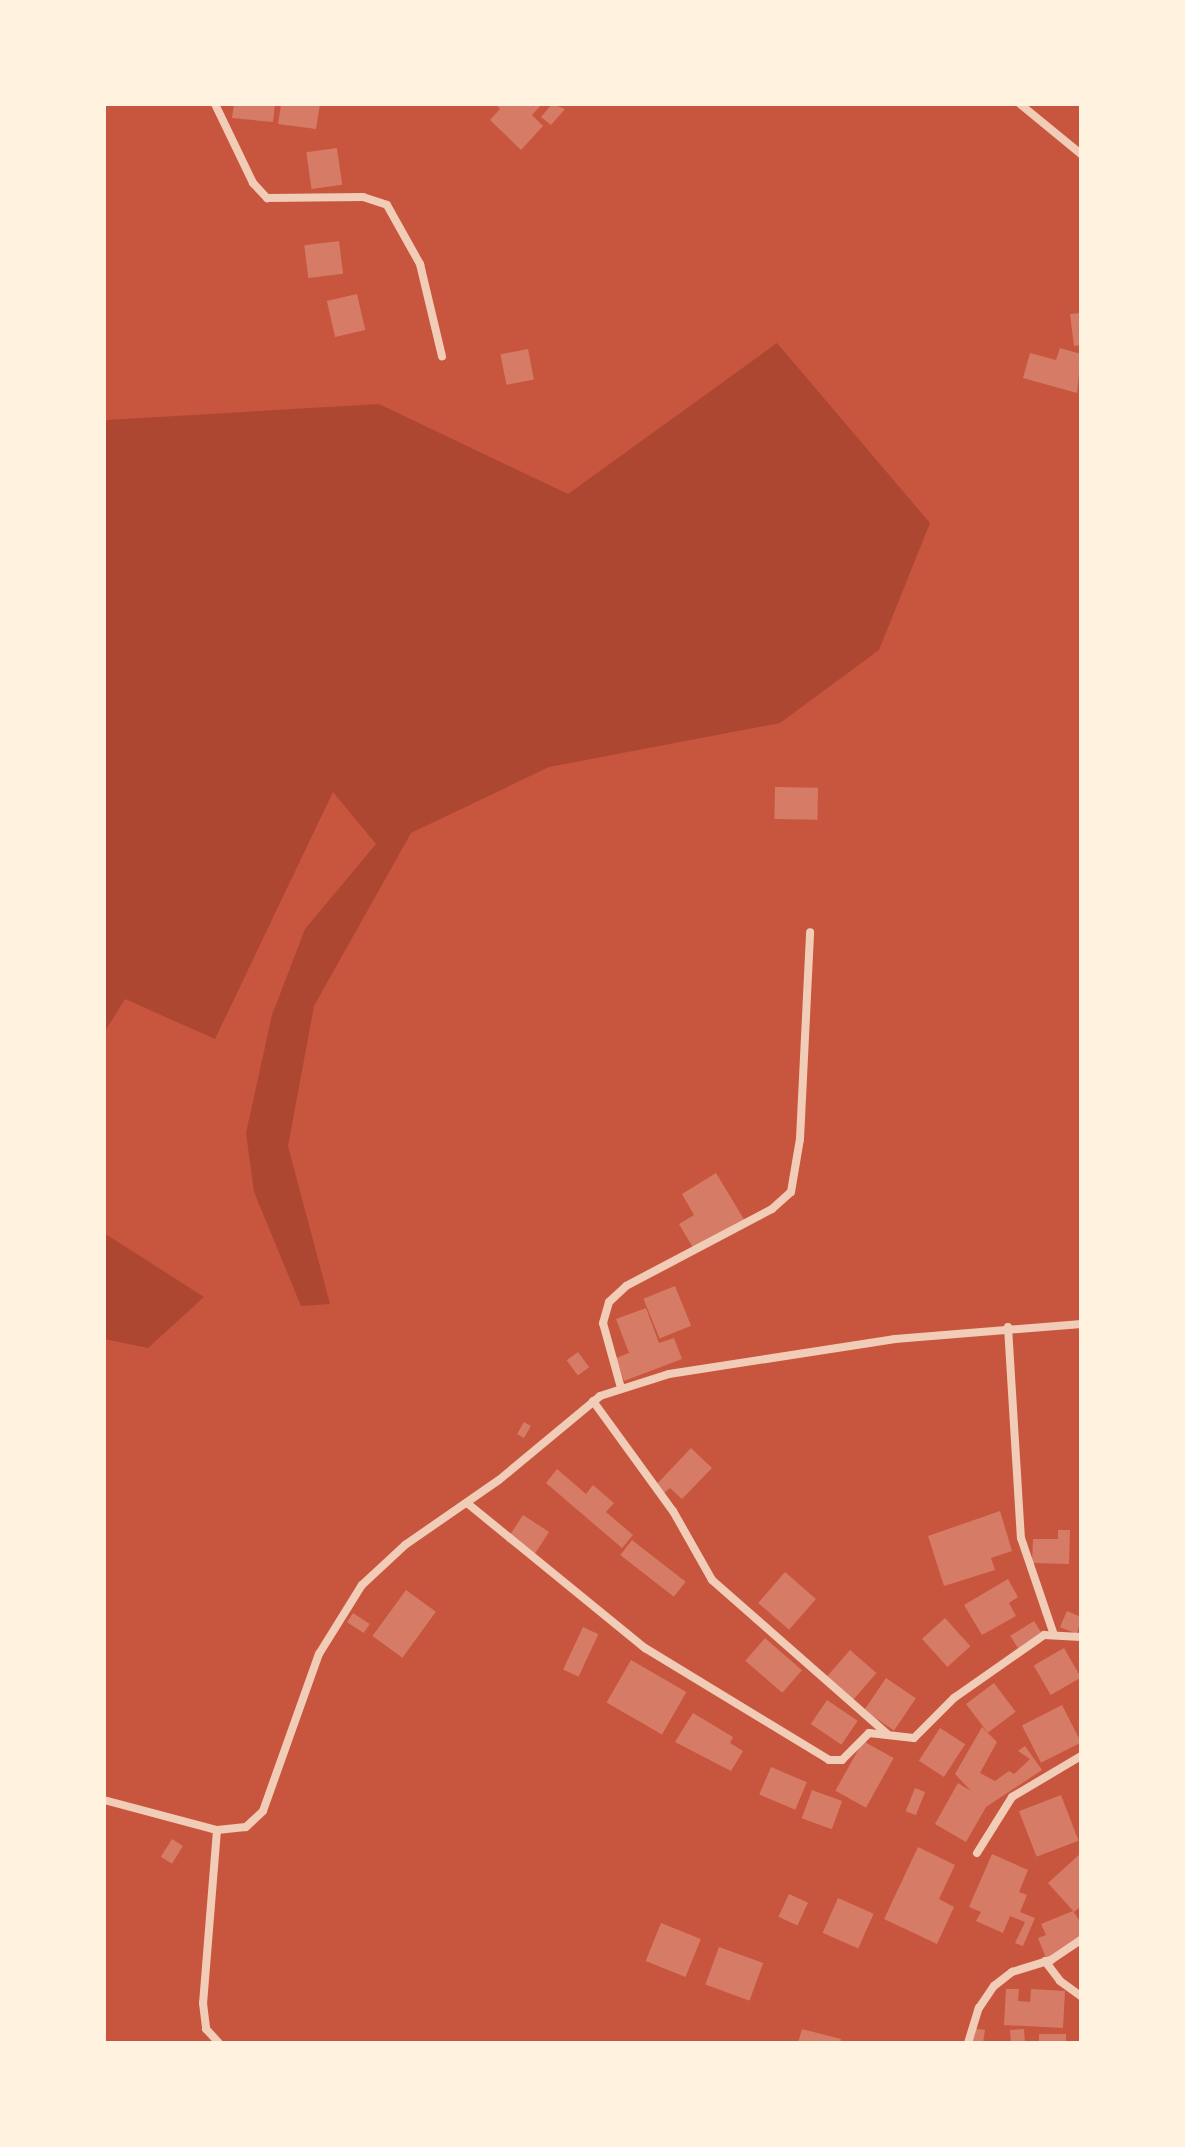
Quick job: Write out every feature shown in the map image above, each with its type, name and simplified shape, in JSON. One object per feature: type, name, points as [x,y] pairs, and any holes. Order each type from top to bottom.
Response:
[{"type":"street","points":[[215,104],[253,183],[267,198],[363,197],[387,205],[420,264],[442,356]]},
{"type":"street","points":[[1020,104],[1081,154]]},
{"type":"street","points":[[621,1388],[603,1323],[609,1302],[626,1286],[772,1209],[791,1192],[800,1139],[810,932]]},
{"type":"street","points":[[104,1800],[217,1830],[246,1827],[263,1811],[319,1654],[362,1585],[405,1545],[467,1503],[593,1401],[621,1388],[669,1374],[1008,1327],[1081,1324]]},
{"type":"street","points":[[1008,1327],[1021,1538],[1053,1632]]},
{"type":"street","points":[[593,1401],[663,1496],[712,1580],[890,1737]]},
{"type":"street","points":[[467,1503],[645,1648],[829,1760],[842,1760],[869,1733],[914,1738],[954,1698],[1053,1632],[1078,1636],[1081,1645]]},
{"type":"street","points":[[977,1853],[1012,1797],[1081,1756]]},
{"type":"street","points":[[217,1830],[203,2003],[206,2029],[219,2043]]},
{"type":"street","points":[[968,2043],[979,2008],[994,1986],[1012,1972],[1045,1961],[1081,1940]]},
{"type":"street","points":[[1045,1961],[1060,1981],[1081,1996]]},
{"type":"shaded area","points":[[777,343],[930,523],[879,650],[780,723],[549,767],[411,833],[314,1006],[288,1146],[330,1304],[301,1306],[254,1192],[246,1133],[272,1015],[305,929],[376,844],[333,792],[215,1039],[125,999],[104,1033],[104,424],[107,420],[379,404],[568,494]]},
{"type":"shaded area","points":[[104,1233],[204,1297],[148,1348],[104,1339]]},
{"type":"building","points":[[234,104],[275,104],[273,122],[232,118]]},
{"type":"building","points":[[281,104],[320,104],[316,129],[278,124]]},
{"type":"building","points":[[495,104],[542,104],[532,115],[543,126],[521,150],[490,120],[500,109]]},
{"type":"building","points":[[552,104],[565,109],[551,125],[541,117]]},
{"type":"building","points":[[337,148],[342,185],[311,189],[306,152]]},
{"type":"building","points":[[339,241],[343,274],[308,278],[304,245]]},
{"type":"building","points":[[357,294],[365,330],[335,337],[327,301]]},
{"type":"building","points":[[1081,313],[1081,345],[1074,346],[1070,314]]},
{"type":"building","points":[[1060,348],[1081,354],[1077,393],[1023,378],[1030,353],[1056,360]]},
{"type":"building","points":[[528,349],[534,379],[506,385],[501,354]]},
{"type":"building","points":[[775,787],[818,788],[817,820],[774,819]]},
{"type":"building","points":[[716,1173],[745,1221],[695,1251],[679,1224],[694,1215],[682,1194]]},
{"type":"building","points":[[675,1286],[691,1326],[660,1339],[643,1299]]},
{"type":"building","points":[[646,1308],[659,1343],[674,1338],[682,1359],[624,1381],[616,1358],[629,1353],[616,1319]]},
{"type":"building","points":[[578,1352],[589,1367],[578,1376],[567,1360]]},
{"type":"building","points":[[524,1422],[531,1426],[524,1438],[517,1434]]},
{"type":"building","points":[[691,1448],[712,1468],[682,1499],[670,1488],[663,1494],[655,1486]]},
{"type":"building","points":[[557,1469],[586,1494],[593,1485],[614,1503],[606,1512],[633,1535],[622,1548],[546,1483]]},
{"type":"building","points":[[1000,1511],[1012,1551],[991,1558],[995,1570],[944,1586],[928,1536]]},
{"type":"building","points":[[523,1515],[549,1532],[532,1558],[506,1541]]},
{"type":"building","points":[[1058,1530],[1070,1530],[1069,1564],[1032,1563],[1033,1539],[1058,1539]]},
{"type":"building","points":[[632,1540],[686,1582],[674,1597],[620,1555]]},
{"type":"building","points":[[785,1572],[816,1599],[789,1630],[758,1603]]},
{"type":"building","points":[[1008,1579],[1018,1597],[1009,1603],[1016,1616],[982,1635],[964,1605]]},
{"type":"building","points":[[406,1590],[436,1612],[402,1658],[372,1636]]},
{"type":"building","points":[[1067,1611],[1081,1617],[1077,1634],[1060,1627]]},
{"type":"building","points":[[353,1613],[370,1624],[364,1633],[347,1622]]},
{"type":"building","points":[[945,1618],[970,1646],[947,1667],[922,1639]]},
{"type":"building","points":[[1034,1621],[1042,1634],[1018,1649],[1010,1636]]},
{"type":"building","points":[[583,1627],[598,1634],[579,1677],[563,1670]]},
{"type":"building","points":[[765,1638],[802,1670],[782,1693],[745,1661]]},
{"type":"building","points":[[1064,1648],[1081,1677],[1051,1695],[1034,1666]]},
{"type":"building","points":[[850,1650],[876,1673],[853,1699],[827,1676]]},
{"type":"building","points":[[631,1660],[686,1692],[662,1734],[606,1702]]},
{"type":"building","points":[[886,1678],[916,1698],[894,1730],[864,1710]]},
{"type":"building","points":[[994,1683],[1016,1712],[988,1733],[966,1704]]},
{"type":"building","points":[[827,1700],[858,1721],[841,1745],[811,1724]]},
{"type":"building","points":[[1062,1705],[1081,1742],[1041,1763],[1022,1725]]},
{"type":"building","points":[[693,1713],[733,1737],[730,1743],[743,1751],[731,1771],[675,1742]]},
{"type":"building","points":[[982,1727],[997,1742],[980,1773],[995,1781],[1009,1771],[1014,1774],[1030,1759],[1018,1751],[1025,1746],[1042,1770],[986,1807],[966,1842],[935,1824],[958,1783],[971,1791],[955,1774]]},
{"type":"building","points":[[940,1728],[965,1744],[944,1777],[919,1761]]},
{"type":"building","points":[[863,1741],[894,1758],[866,1808],[835,1791]]},
{"type":"building","points":[[771,1767],[807,1782],[795,1810],[759,1795]]},
{"type":"building","points":[[915,1788],[925,1792],[916,1815],[906,1811]]},
{"type":"building","points":[[812,1790],[842,1801],[832,1829],[802,1818]]},
{"type":"building","points":[[1061,1795],[1079,1841],[1037,1857],[1019,1811]]},
{"type":"building","points":[[172,1839],[183,1846],[172,1864],[161,1857]]},
{"type":"building","points":[[918,1847],[955,1865],[939,1899],[954,1907],[937,1944],[884,1919]]},
{"type":"building","points":[[1081,1853],[1081,1906],[1074,1912],[1048,1883]]},
{"type":"building","points":[[992,1854],[1028,1870],[1019,1892],[1027,1895],[1020,1912],[1035,1918],[1023,1946],[1015,1943],[1025,1922],[1010,1916],[1003,1933],[976,1921],[981,1912],[969,1907]]},
{"type":"building","points":[[789,1894],[808,1903],[797,1926],[778,1917]]},
{"type":"building","points":[[838,1898],[874,1914],[858,1949],[823,1933]]},
{"type":"building","points":[[1073,1911],[1081,1923],[1081,1944],[1046,1958],[1038,1938],[1046,1935],[1041,1924]]},
{"type":"building","points":[[661,1923],[701,1939],[686,1977],[646,1961]]},
{"type":"building","points":[[719,1947],[763,1963],[749,2001],[705,1985]]},
{"type":"building","points":[[1006,1989],[1019,1989],[1018,2001],[1030,2002],[1031,1989],[1065,1991],[1063,2028],[1004,2025]]},
{"type":"building","points":[[972,2028],[985,2030],[983,2043],[970,2043]]},
{"type":"building","points":[[802,2029],[841,2039],[840,2043],[798,2043]]},
{"type":"building","points":[[1024,2029],[1025,2043],[1011,2043],[1010,2030]]},
{"type":"building","points":[[1039,2034],[1066,2034],[1066,2043],[1039,2043]]}]
